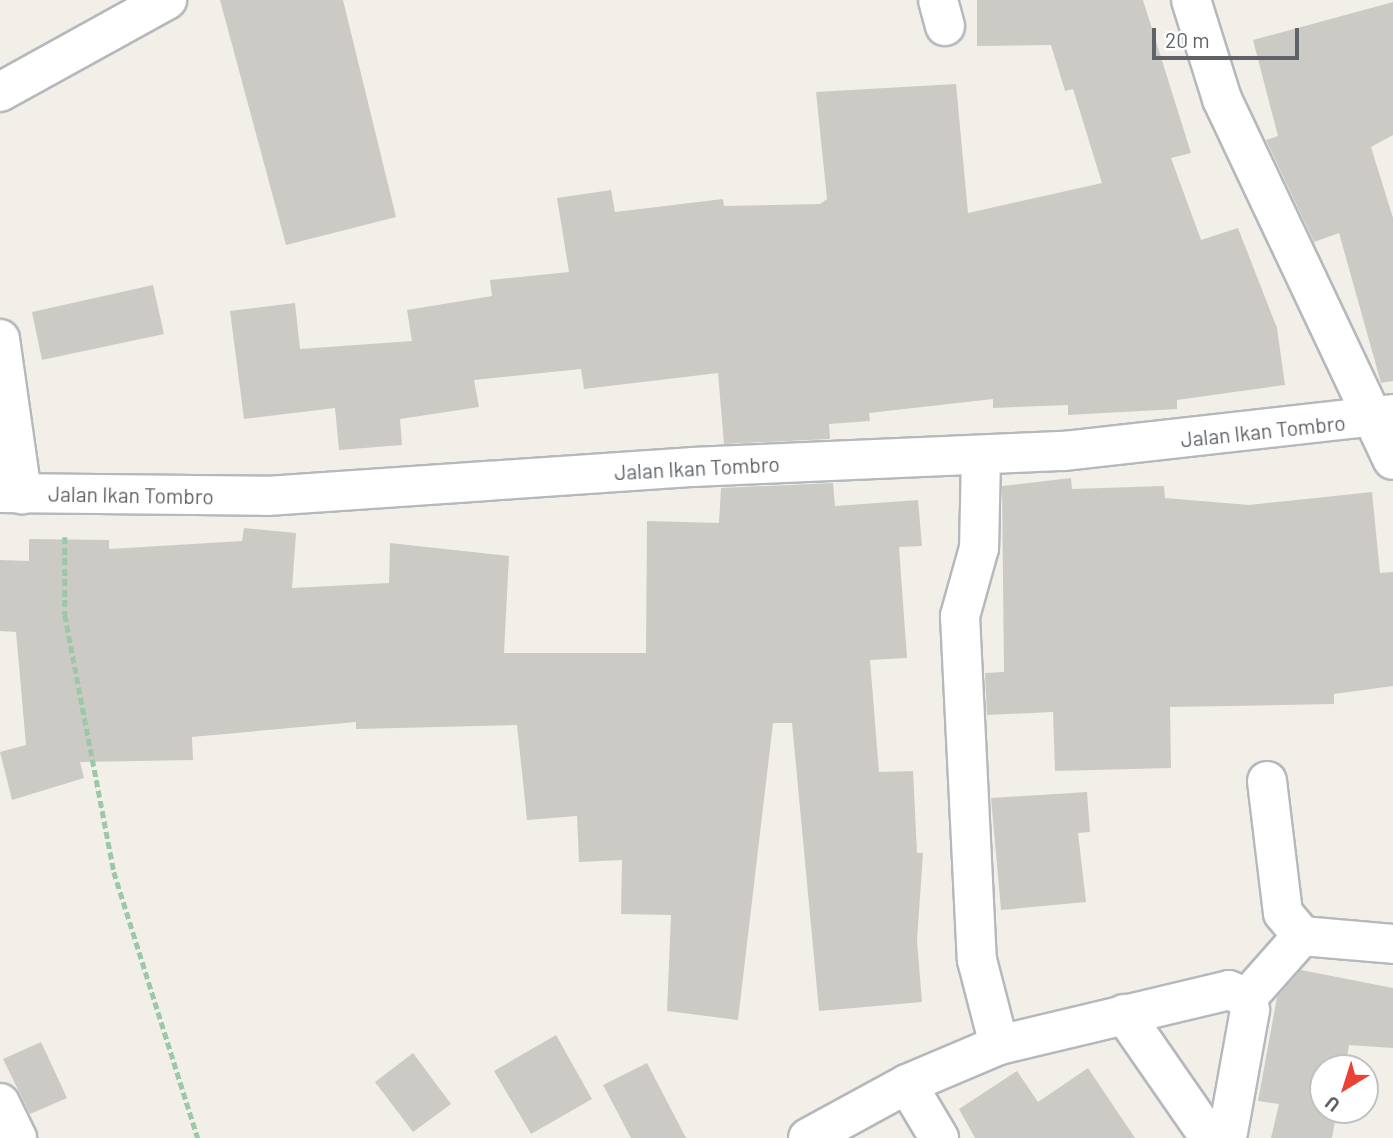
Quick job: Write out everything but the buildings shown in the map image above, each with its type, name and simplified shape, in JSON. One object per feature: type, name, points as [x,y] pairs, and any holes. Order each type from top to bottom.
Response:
[{"type":"street","points":[[0,92],[167,0]]},
{"type":"street","points":[[1191,0],[1222,99],[1382,417],[1393,460]]},
{"type":"street","points":[[0,339],[11,493]]},
{"type":"street","name":"Jalan Ikan Tombro","points":[[11,493],[267,496],[694,467],[981,456],[1382,417]]},
{"type":"street","points":[[981,456],[979,548],[960,616],[977,960],[999,1045]]},
{"type":"street","points":[[1267,781],[1283,912],[1301,936],[1393,944]]},
{"type":"street","points":[[1227,1138],[1247,998],[1301,936]]},
{"type":"street","points":[[807,1138],[907,1084],[999,1045],[1217,990],[1247,998]]},
{"type":"street","points":[[1124,1014],[1210,1138]]},
{"type":"street","points":[[907,1084],[939,1138]]},
{"type":"street","points":[[0,1104],[17,1138]]},
{"type":"path","points":[[66,494],[65,615],[110,850],[198,1138]]}]
